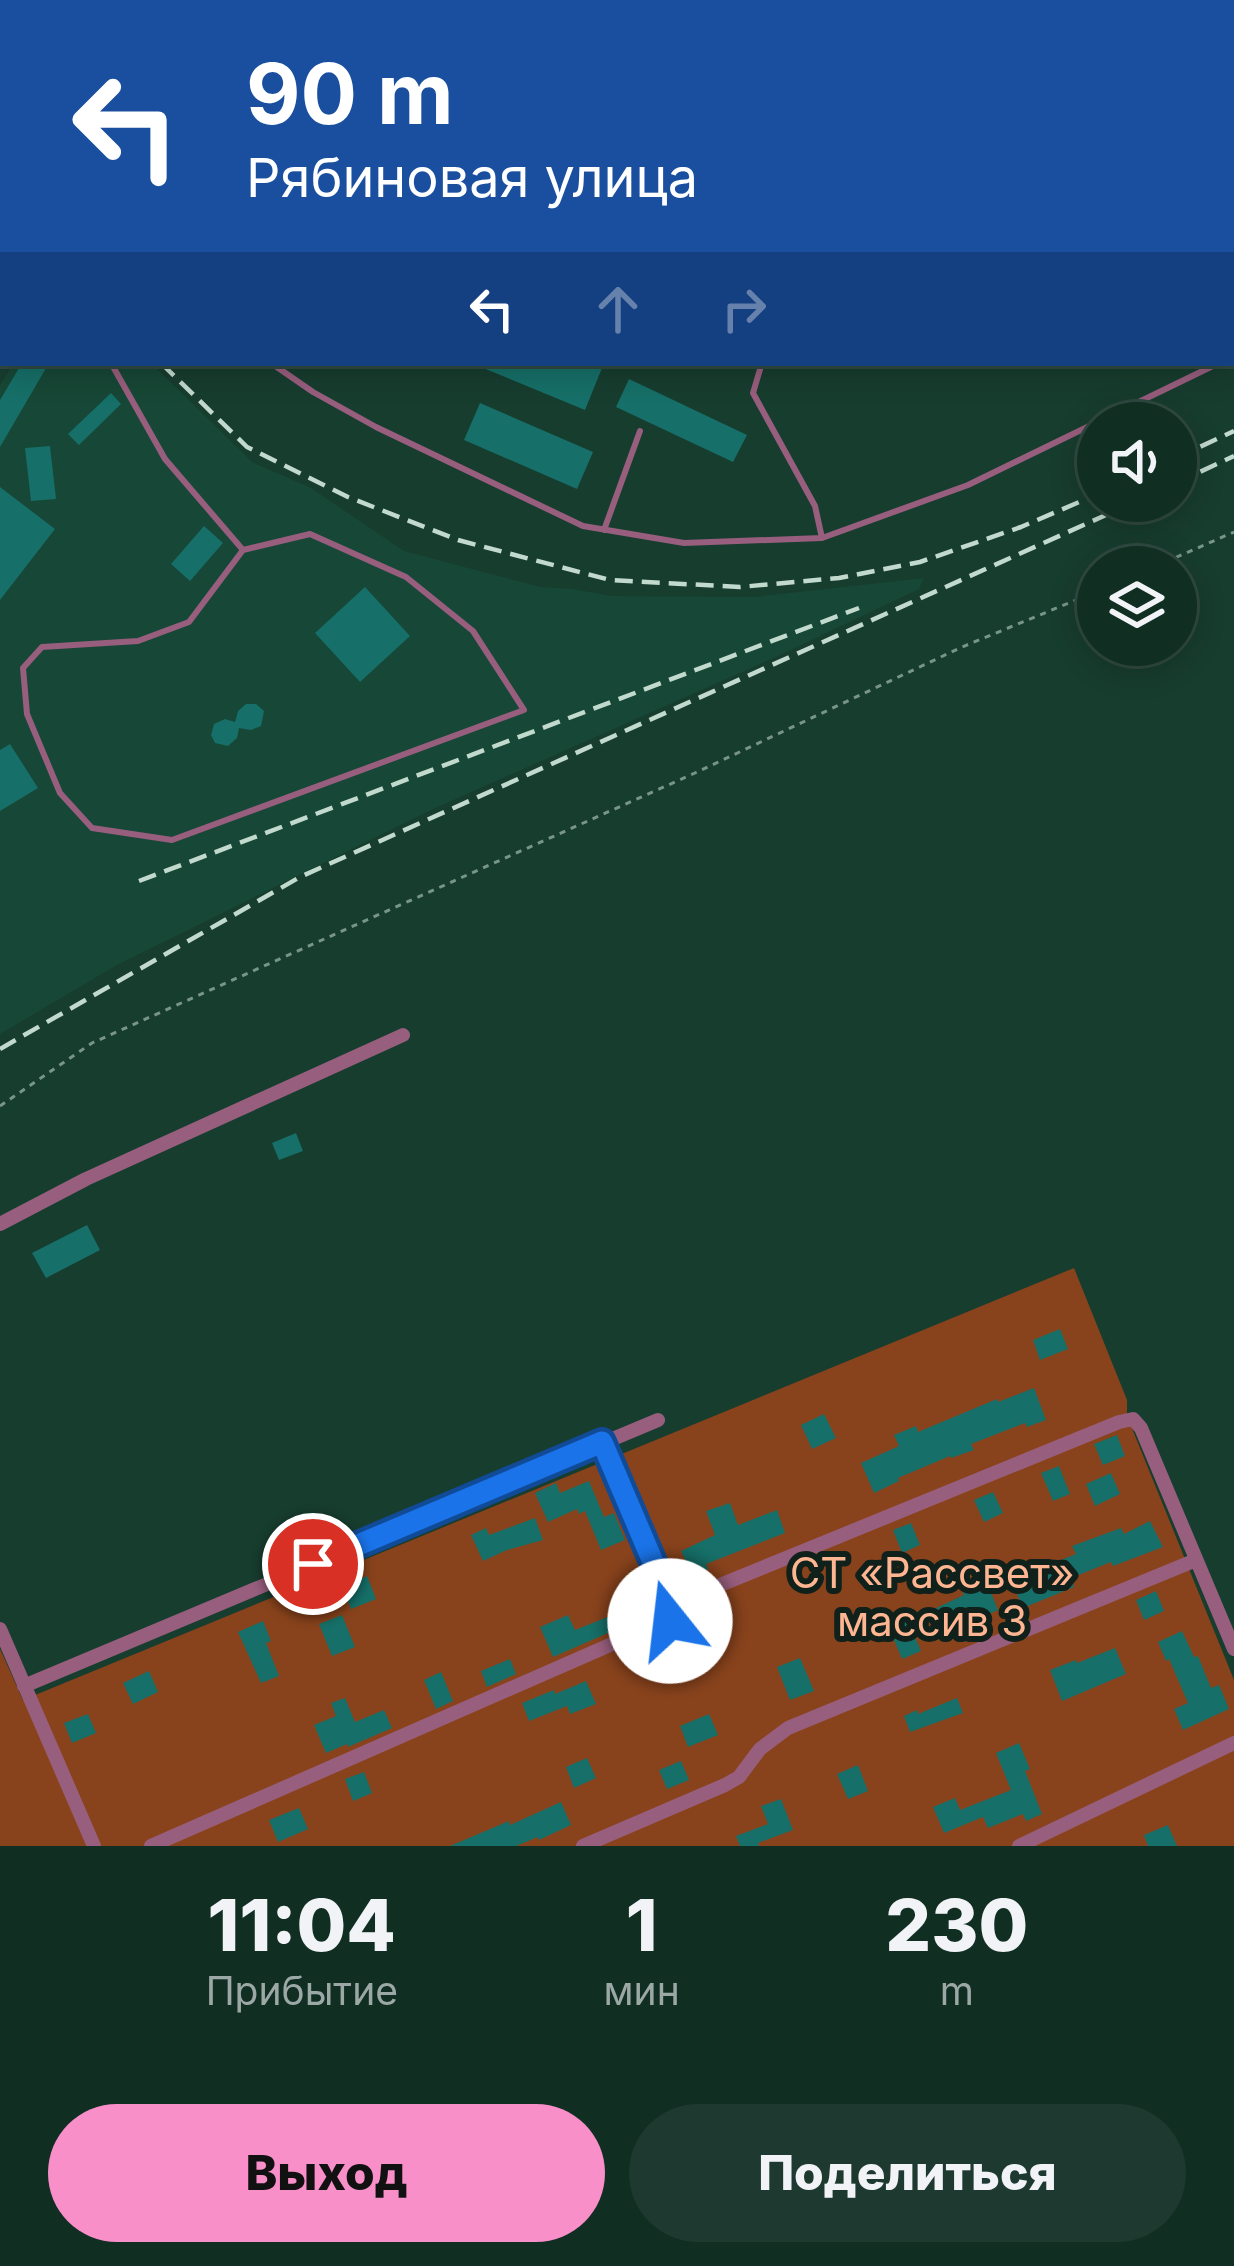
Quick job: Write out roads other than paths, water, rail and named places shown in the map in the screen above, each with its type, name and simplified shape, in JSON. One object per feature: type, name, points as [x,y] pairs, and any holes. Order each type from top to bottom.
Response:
[{"type":"street","points":[[0,1224],[86,1179],[403,1035]]},
{"type":"street","points":[[151,1846],[676,1616],[703,1592],[1133,1419],[1141,1428],[1234,1649]]},
{"type":"street","points":[[24,1686],[658,1420]]},
{"type":"street","points":[[602,1442],[676,1616]]},
{"type":"street","points":[[583,1846],[739,1777],[760,1749],[788,1728],[1196,1560]]},
{"type":"street","points":[[0,1629],[94,1846]]},
{"type":"street","points":[[1019,1846],[1234,1743]]},
{"type":"lane","points":[[113,366],[165,459],[243,550]]},
{"type":"lane","points":[[276,366],[376,427],[583,526],[684,543],[822,538],[968,485],[1213,366]]},
{"type":"lane","points":[[761,366],[753,393],[815,506],[822,538]]},
{"type":"lane","points":[[604,530],[640,431]]},
{"type":"lane","points":[[310,534],[406,577],[473,631],[524,710],[172,840],[92,828],[60,793],[27,714],[23,668],[42,647],[138,641],[189,622],[243,550],[310,534]]},
{"type":"railway","points":[[164,366],[247,447],[348,497],[458,540],[610,580],[740,587],[839,578],[920,562],[1077,503]]},
{"type":"railway","points":[[1197,448],[1234,431]]},
{"type":"railway","points":[[1197,473],[1234,456]]},
{"type":"railway","points":[[0,1049],[300,877],[1090,522]]},
{"type":"railway","points":[[139,881],[859,608]]},
{"type":"park label","name":"СТ «Рассвет» массив 3","points":[[932,1596]]}]
